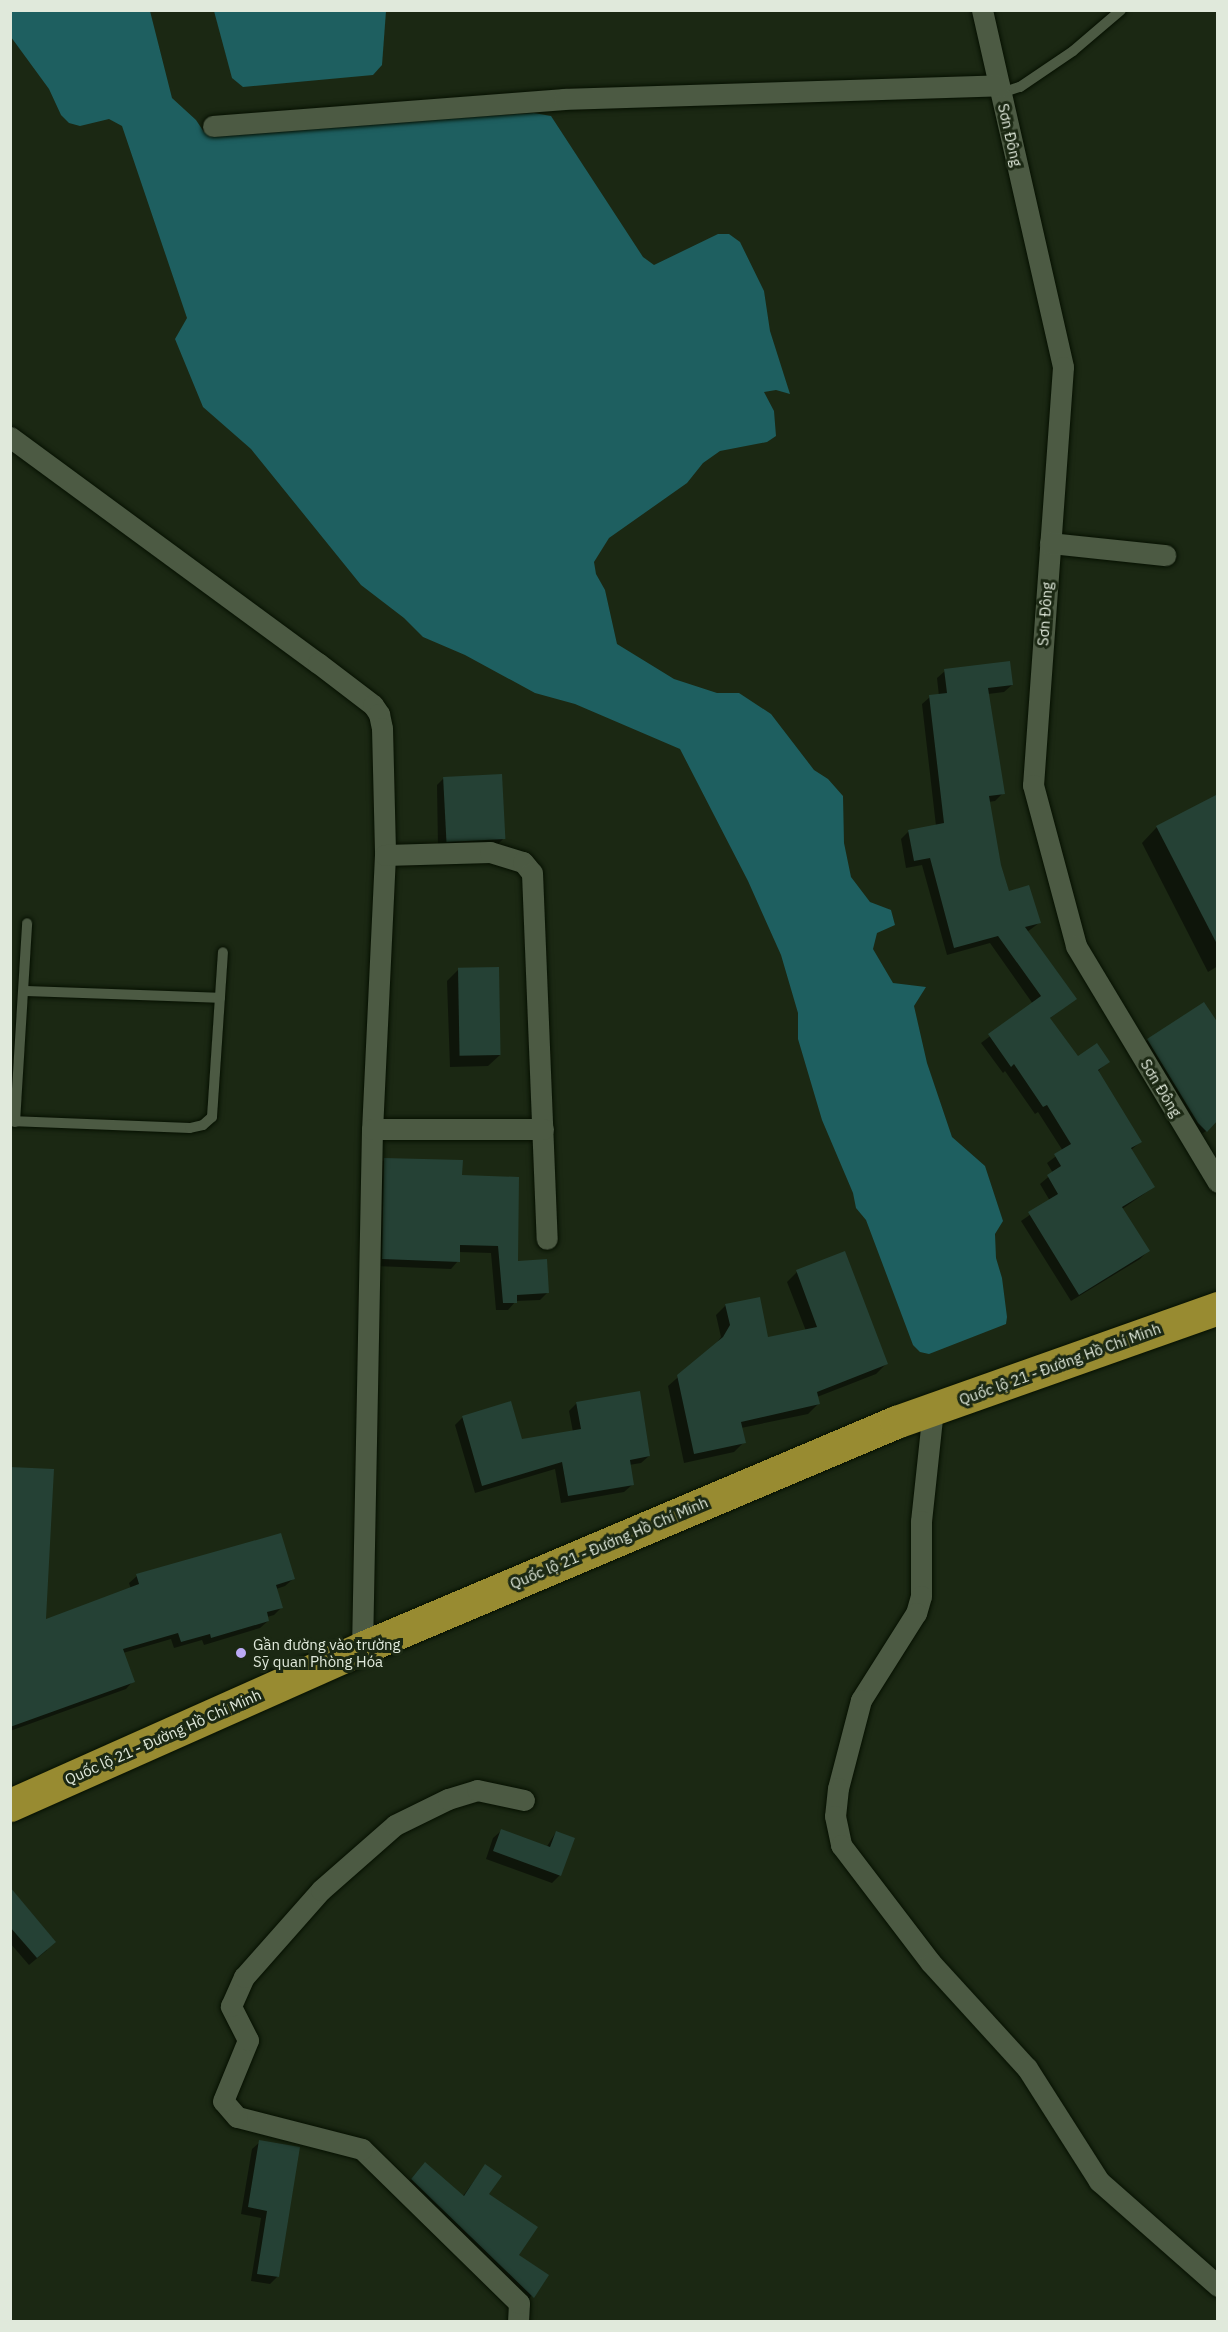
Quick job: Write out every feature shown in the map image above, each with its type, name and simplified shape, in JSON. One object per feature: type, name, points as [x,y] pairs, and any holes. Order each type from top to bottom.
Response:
[{"type":"highway","name":"Quốc lộ 21 - Đường Hồ Chí Minh","points":[[10,1805],[362,1648],[896,1422],[1218,1308]]},
{"type":"street","name":"Sơn Đông","points":[[982,10],[1063,367],[1033,785],[1076,946],[1218,1182]]},
{"type":"street","points":[[213,126],[564,99],[1000,89]]},
{"type":"street","points":[[10,437],[373,705],[379,714],[382,728],[385,855],[372,1130],[362,1648]]},
{"type":"street","points":[[1050,543],[1165,555]]},
{"type":"street","points":[[385,855],[489,852],[523,862],[532,873],[547,1239]]},
{"type":"street","points":[[372,1130],[543,1129]]},
{"type":"street","points":[[933,1409],[921,1521],[921,1596],[916,1613],[861,1700],[838,1788],[835,1816],[841,1845],[931,1963],[1027,2068],[1099,2181],[1218,2286]]},
{"type":"street","points":[[519,2322],[519,2303],[362,2150],[237,2116],[223,2101],[248,2040],[231,2006],[244,1977],[321,1890],[395,1825],[448,1799],[477,1790],[524,1800]]},
{"type":"lane","points":[[1000,89],[1020,87],[1073,51],[1121,10]]},
{"type":"lane","points":[[27,923],[24,991],[13,1121],[190,1128],[203,1125],[212,1117],[223,952]]},
{"type":"lane","points":[[24,991],[220,998]]},
{"type":"water","points":[[10,11],[150,11],[172,98],[196,120],[204,132],[534,113],[551,116],[643,257],[654,265],[718,234],[729,234],[740,242],[764,291],[770,331],[790,394],[776,390],[764,392],[774,411],[776,436],[767,442],[720,451],[703,463],[687,483],[609,538],[594,562],[596,574],[605,590],[617,644],[674,679],[717,693],[739,693],[771,714],[814,770],[828,779],[843,796],[844,843],[851,877],[870,902],[891,910],[895,925],[877,933],[873,949],[893,983],[926,987],[914,1006],[927,1063],[952,1137],[985,1166],[1003,1221],[995,1234],[996,1258],[1002,1278],[1006,1324],[929,1354],[920,1352],[913,1345],[866,1220],[856,1208],[853,1193],[822,1120],[798,1039],[798,1013],[781,955],[748,881],[680,749],[575,704],[535,693],[465,655],[423,637],[404,618],[361,585],[251,449],[203,407],[175,339],[187,318],[122,126],[109,119],[80,126],[69,123],[61,115],[49,89],[11,37]]},
{"type":"water","points":[[214,11],[386,11],[382,65],[373,75],[243,87],[232,78]]},
{"type":"building","points":[[1010,661],[1013,685],[988,688],[1005,794],[989,796],[1001,865],[1009,891],[1029,885],[1041,923],[1025,927],[1077,999],[1050,1018],[1078,1056],[1097,1043],[1110,1062],[1098,1070],[1142,1142],[1131,1148],[1155,1187],[1122,1207],[1150,1251],[1079,1295],[1028,1212],[1058,1194],[1047,1175],[1061,1166],[1054,1154],[1071,1144],[1047,1105],[1043,1107],[1014,1064],[1011,1067],[988,1034],[1041,996],[998,936],[954,948],[930,858],[914,861],[908,830],[944,823],[929,695],[947,693],[944,669]]},
{"type":"building","points":[[502,774],[505,839],[446,842],[443,777]]},
{"type":"building","points":[[1218,794],[1218,946],[1156,826]]},
{"type":"building","points":[[499,967],[501,1055],[460,1056],[458,968]]},
{"type":"building","points":[[1204,1002],[1218,1023],[1218,1120],[1207,1132],[1198,1123],[1147,1039]]},
{"type":"building","points":[[384,1158],[463,1160],[462,1175],[519,1177],[518,1261],[547,1259],[549,1293],[517,1295],[517,1303],[503,1303],[498,1246],[460,1245],[460,1262],[382,1259]]},
{"type":"building","points":[[845,1251],[888,1364],[817,1392],[820,1404],[741,1422],[746,1443],[694,1454],[677,1375],[723,1337],[730,1325],[725,1304],[760,1297],[768,1337],[817,1327],[796,1270]]},
{"type":"building","points":[[640,1391],[650,1456],[630,1460],[634,1485],[568,1496],[562,1462],[482,1486],[462,1416],[511,1401],[522,1439],[581,1429],[576,1402]]},
{"type":"building","points":[[10,1467],[54,1469],[46,1619],[139,1584],[136,1574],[281,1533],[295,1579],[276,1585],[283,1608],[267,1612],[269,1621],[211,1638],[210,1634],[181,1642],[178,1633],[123,1649],[135,1682],[10,1727]]},
{"type":"building","points":[[501,1829],[550,1847],[556,1831],[575,1838],[561,1876],[493,1851]]},
{"type":"building","points":[[10,1887],[56,1942],[37,1958],[10,1927]]},
{"type":"building","points":[[259,2140],[300,2147],[279,2277],[257,2274],[267,2211],[248,2207]]},
{"type":"building","points":[[425,2162],[464,2196],[485,2164],[502,2176],[489,2194],[538,2227],[519,2255],[549,2275],[534,2298],[411,2179]]},
{"type":"place","name":"Gần đường vào trường Sỹ quan Phòng Hóa","points":[[241,1653]]}]
